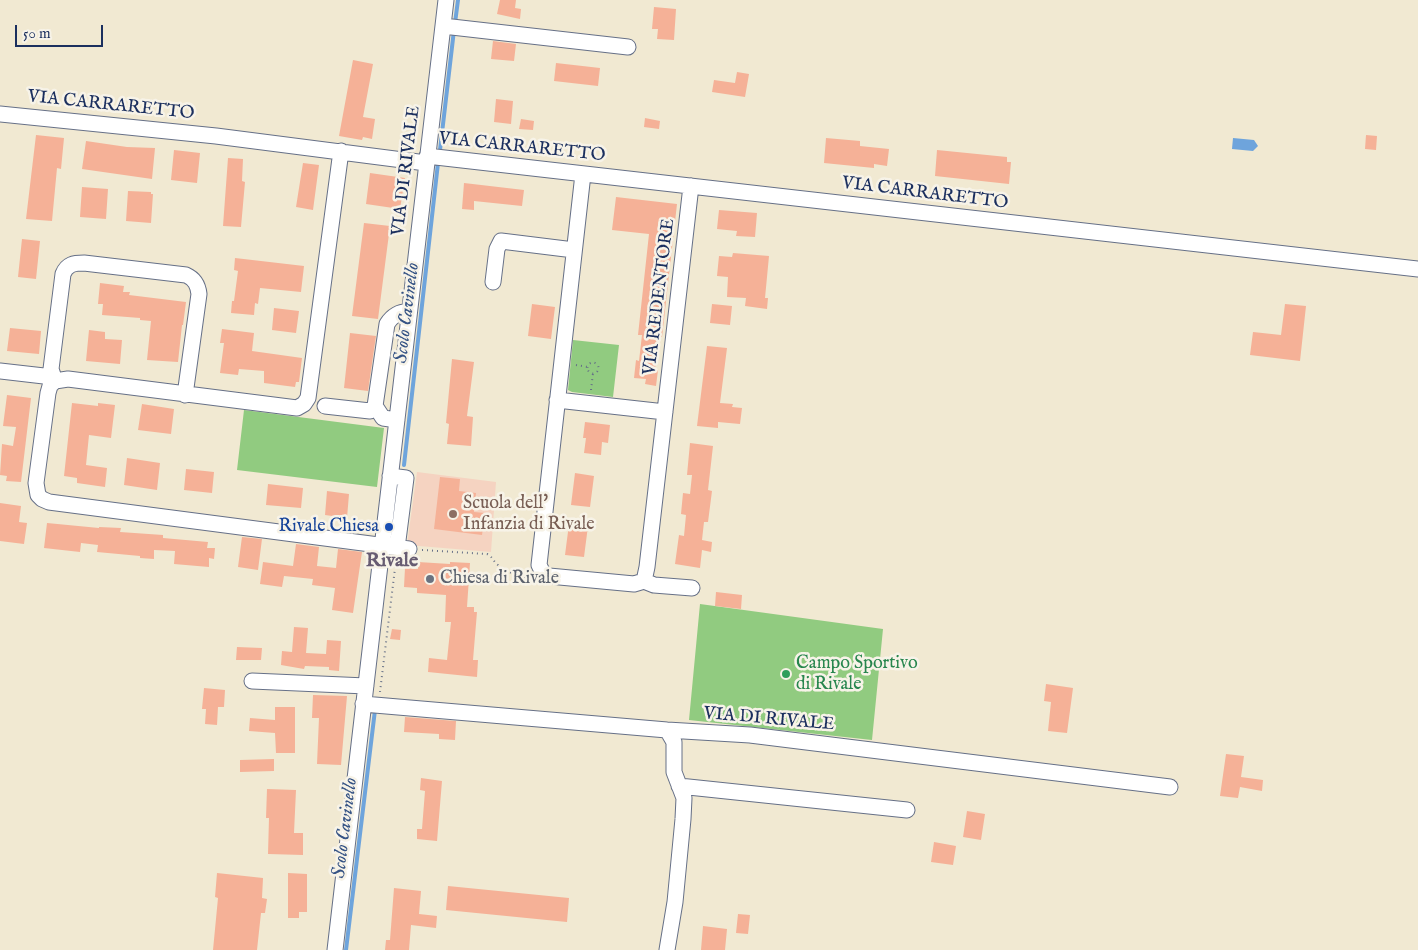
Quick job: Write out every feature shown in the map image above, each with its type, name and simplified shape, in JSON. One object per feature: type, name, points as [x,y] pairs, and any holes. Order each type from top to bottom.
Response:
[{"type":"street","name":"VIA DI RIVALE","points":[[335,950],[371,704],[366,686],[397,548],[390,476],[392,420],[409,312],[427,159],[451,27],[446,0]]},
{"type":"street","points":[[451,27],[628,47]]},
{"type":"street","name":"VIA CARRARETTO","points":[[0,114],[216,136],[341,152],[583,174],[1418,269]]},
{"type":"street","points":[[0,371],[44,376],[55,381],[68,379],[297,408],[304,404],[308,398],[341,152]]},
{"type":"street","points":[[583,174],[539,558],[541,570],[546,575],[554,577],[628,584],[644,581],[654,586],[692,588]]},
{"type":"street","name":"VIA REDENTORE","points":[[644,581],[691,186]]},
{"type":"street","points":[[493,282],[497,248],[501,241],[574,250]]},
{"type":"street","points":[[55,381],[51,369],[63,274],[70,265],[84,263],[186,275],[196,282],[199,294],[185,395]]},
{"type":"street","points":[[392,420],[383,418],[375,406],[387,324],[399,313],[409,312]]},
{"type":"street","points":[[55,381],[50,386],[48,393],[36,483],[38,495],[42,499],[49,502],[397,548]]},
{"type":"street","points":[[557,400],[665,412]]},
{"type":"street","points":[[325,406],[370,410],[375,406]]},
{"type":"street","points":[[252,681],[366,686]]},
{"type":"street","name":"VIA DI RIVALE","points":[[371,704],[667,730],[750,735],[1170,787]]},
{"type":"street","points":[[667,730],[674,742],[674,772],[684,798],[675,902],[667,950]]},
{"type":"street","points":[[679,786],[907,810]]},
{"type":"path","points":[[588,367],[593,362],[598,365],[598,370],[593,373]]},
{"type":"path","points":[[575,365],[588,367],[593,373]]},
{"type":"path","points":[[590,397],[593,373]]},
{"type":"path","points":[[371,704],[397,548],[487,554],[493,558],[497,565],[514,574]]},
{"type":"shaded area","name":"Scuola dell' Infanzia di Rivale","points":[[417,472],[496,482],[491,552],[407,545]]},
{"type":"green space","points":[[573,340],[619,345],[613,397],[568,390]]},
{"type":"green space","points":[[244,410],[384,428],[377,487],[237,470]]},
{"type":"green space","name":"Campo Sportivo di Rivale","points":[[700,604],[883,629],[872,740],[689,720]]},
{"type":"water","points":[[1233,138],[1254,140],[1258,146],[1253,151],[1232,149]]},
{"type":"building","points":[[500,0],[516,0],[515,8],[521,9],[520,19],[497,14]]},
{"type":"building","points":[[654,7],[676,9],[674,40],[657,39],[658,29],[652,29]]},
{"type":"building","points":[[493,41],[516,44],[514,61],[491,59]]},
{"type":"building","points":[[353,60],[373,64],[363,117],[375,119],[372,139],[363,137],[362,140],[339,136]]},
{"type":"building","points":[[556,63],[600,68],[598,86],[554,81]]},
{"type":"building","points":[[737,72],[749,74],[745,97],[712,92],[714,80],[735,83]]},
{"type":"building","points":[[496,99],[513,101],[511,124],[494,122]]},
{"type":"building","points":[[645,118],[660,121],[659,129],[644,127]]},
{"type":"building","points":[[521,119],[534,121],[533,130],[519,129]]},
{"type":"building","points":[[36,135],[64,138],[61,169],[57,168],[52,221],[26,219]]},
{"type":"building","points":[[1366,135],[1377,136],[1376,150],[1365,149]]},
{"type":"building","points":[[826,138],[860,141],[860,146],[889,149],[887,166],[874,164],[874,168],[824,163]]},
{"type":"building","points":[[86,141],[127,147],[155,148],[152,179],[82,169]]},
{"type":"building","points":[[174,150],[200,153],[197,183],[171,180]]},
{"type":"building","points":[[937,150],[1007,157],[1007,162],[1011,162],[1009,184],[935,176]]},
{"type":"building","points":[[228,158],[243,159],[242,181],[245,182],[241,227],[223,226]]},
{"type":"building","points":[[303,163],[319,165],[313,210],[296,207]]},
{"type":"building","points":[[370,173],[405,178],[400,209],[366,204]]},
{"type":"building","points":[[464,183],[524,190],[522,206],[474,201],[474,210],[462,209]]},
{"type":"building","points":[[82,187],[108,189],[106,219],[80,217]]},
{"type":"building","points":[[128,191],[151,192],[153,194],[151,223],[126,221]]},
{"type":"building","points":[[616,197],[677,204],[662,337],[658,337],[655,370],[658,370],[656,386],[645,384],[646,379],[634,378],[636,360],[639,361],[642,335],[638,335],[649,234],[612,230]]},
{"type":"building","points":[[719,210],[757,213],[755,237],[736,236],[737,231],[717,229]]},
{"type":"building","points":[[364,223],[390,226],[378,319],[352,316]]},
{"type":"building","points":[[22,239],[40,241],[36,279],[18,277]]},
{"type":"building","points":[[733,253],[769,256],[765,298],[768,298],[767,309],[745,306],[746,298],[727,297],[728,277],[717,276],[719,256],[732,257]]},
{"type":"building","points":[[235,258],[304,266],[301,292],[260,288],[258,304],[255,303],[254,315],[231,313],[238,271],[234,270]]},
{"type":"building","points":[[100,283],[124,286],[123,292],[130,292],[129,295],[186,302],[178,362],[147,360],[151,321],[140,320],[140,318],[102,315],[103,304],[98,304]]},
{"type":"building","points":[[532,304],[555,307],[551,339],[528,336]]},
{"type":"building","points":[[712,304],[732,306],[730,325],[710,323]]},
{"type":"building","points":[[1285,304],[1306,306],[1300,361],[1250,355],[1253,332],[1281,335]]},
{"type":"building","points":[[274,308],[299,311],[296,333],[272,330]]},
{"type":"building","points":[[10,328],[41,331],[39,354],[7,351]]},
{"type":"building","points":[[222,329],[254,333],[252,351],[302,358],[299,382],[296,382],[295,387],[264,383],[264,371],[239,369],[238,375],[220,373],[224,343],[220,343]]},
{"type":"building","points":[[89,330],[105,332],[105,339],[122,340],[120,364],[86,361]]},
{"type":"building","points":[[350,333],[376,336],[368,391],[344,388]]},
{"type":"building","points":[[707,346],[727,348],[720,403],[733,404],[732,407],[742,408],[740,424],[718,422],[718,428],[697,426]]},
{"type":"building","points":[[452,359],[474,362],[467,416],[473,417],[471,446],[447,444],[449,424],[446,423]]},
{"type":"building","points":[[7,395],[31,398],[21,482],[6,481],[7,476],[0,475],[2,444],[13,446],[16,427],[3,426]]},
{"type":"building","points":[[72,403],[98,406],[98,403],[115,405],[111,438],[89,435],[86,465],[107,468],[105,487],[77,483],[77,478],[64,476]]},
{"type":"building","points":[[142,404],[174,409],[171,434],[138,430]]},
{"type":"building","points":[[585,422],[610,425],[608,443],[602,442],[601,455],[584,453],[586,438],[583,438]]},
{"type":"building","points":[[690,443],[713,446],[708,490],[712,491],[708,522],[704,522],[702,540],[712,542],[711,552],[702,550],[700,568],[675,564],[679,535],[684,536],[686,515],[681,514],[683,493],[690,494],[692,475],[687,475]]},
{"type":"building","points":[[127,458],[160,463],[157,490],[124,485]]},
{"type":"building","points":[[186,469],[214,472],[212,493],[184,490]]},
{"type":"building","points":[[575,473],[594,476],[590,507],[571,505]]},
{"type":"building","points":[[440,477],[460,479],[459,491],[476,493],[474,512],[485,513],[482,535],[434,529]]},
{"type":"building","points":[[268,484],[303,488],[301,508],[266,505]]},
{"type":"building","points":[[327,491],[349,494],[347,518],[325,515]]},
{"type":"building","points":[[0,503],[21,506],[19,522],[27,523],[24,544],[0,541]]},
{"type":"building","points":[[47,523],[121,528],[120,532],[163,535],[163,538],[208,542],[207,548],[215,548],[214,559],[209,558],[209,567],[174,564],[175,551],[154,550],[154,559],[97,552],[98,545],[81,543],[80,552],[44,548]]},
{"type":"building","points":[[569,524],[588,526],[584,557],[565,555]]},
{"type":"building","points":[[242,537],[262,539],[258,570],[238,567]]},
{"type":"building","points":[[296,544],[319,547],[317,566],[336,568],[338,549],[362,552],[353,613],[332,610],[335,588],[312,585],[313,579],[284,576],[282,587],[260,584],[263,562],[293,566]]},
{"type":"building","points":[[418,562],[470,563],[467,607],[474,607],[474,612],[477,612],[473,660],[478,660],[477,677],[428,672],[429,658],[447,660],[451,622],[445,622],[446,595],[417,593],[417,588],[404,587],[405,568],[418,569]]},
{"type":"building","points":[[716,592],[742,595],[741,609],[715,606]]},
{"type":"building","points":[[294,627],[308,628],[306,653],[326,654],[327,640],[341,641],[339,671],[329,670],[329,667],[305,666],[304,669],[281,665],[282,651],[292,652]]},
{"type":"building","points":[[392,629],[401,630],[400,640],[390,639]]},
{"type":"building","points":[[237,647],[262,648],[261,660],[236,660]]},
{"type":"building","points":[[1046,684],[1073,688],[1067,733],[1048,731],[1051,702],[1044,701]]},
{"type":"building","points":[[204,688],[225,690],[224,707],[218,707],[217,725],[205,724],[206,709],[202,709]]},
{"type":"building","points":[[313,695],[347,696],[341,765],[317,764],[319,718],[312,718]]},
{"type":"building","points":[[275,707],[295,707],[295,753],[276,753],[275,733],[249,731],[250,718],[275,720]]},
{"type":"building","points":[[405,717],[456,721],[455,740],[439,739],[439,734],[404,732]]},
{"type":"building","points":[[1226,754],[1244,756],[1241,777],[1263,780],[1262,791],[1240,787],[1238,798],[1220,796]]},
{"type":"building","points":[[274,759],[274,771],[240,772],[240,760]]},
{"type":"building","points":[[421,778],[442,781],[437,841],[417,839],[417,829],[422,829],[425,791],[420,790]]},
{"type":"building","points":[[267,789],[296,790],[294,833],[303,833],[303,855],[268,854],[269,818],[266,818]]},
{"type":"building","points":[[967,811],[985,814],[981,840],[963,837]]},
{"type":"building","points":[[934,842],[956,846],[953,865],[931,862]]},
{"type":"building","points":[[217,873],[263,878],[262,898],[267,899],[265,913],[261,913],[257,950],[213,950],[218,898],[215,897]]},
{"type":"building","points":[[288,873],[307,874],[307,912],[299,912],[299,918],[288,918]]},
{"type":"building","points":[[448,886],[569,898],[567,922],[446,910]]},
{"type":"building","points":[[394,888],[421,891],[419,914],[437,916],[436,928],[411,925],[409,950],[385,950],[386,940],[390,940]]},
{"type":"building","points":[[738,914],[750,915],[748,934],[736,933]]},
{"type":"building","points":[[703,926],[727,929],[725,950],[701,950]]},
{"type":"waterway","name":"Scolo Cavinello","points":[[455,23],[458,0]]},
{"type":"waterway","name":"Scolo Cavinello","points":[[440,150],[454,30]]},
{"type":"waterway","name":"Scolo Cavinello","points":[[404,465],[438,163]]},
{"type":"waterway","name":"Scolo Cavinello","points":[[346,950],[375,710]]},
{"type":"place","name":"Scuola dell' Infanzia di Rivale","points":[[453,514]]},
{"type":"place","name":"Rivale Chiesa","points":[[389,527]]},
{"type":"place","name":"Chiesa di Rivale","points":[[430,579]]},
{"type":"place","name":"Campo Sportivo di Rivale","points":[[786,674]]},
{"type":"district","name":"Rivale","points":[[392,562]]}]
